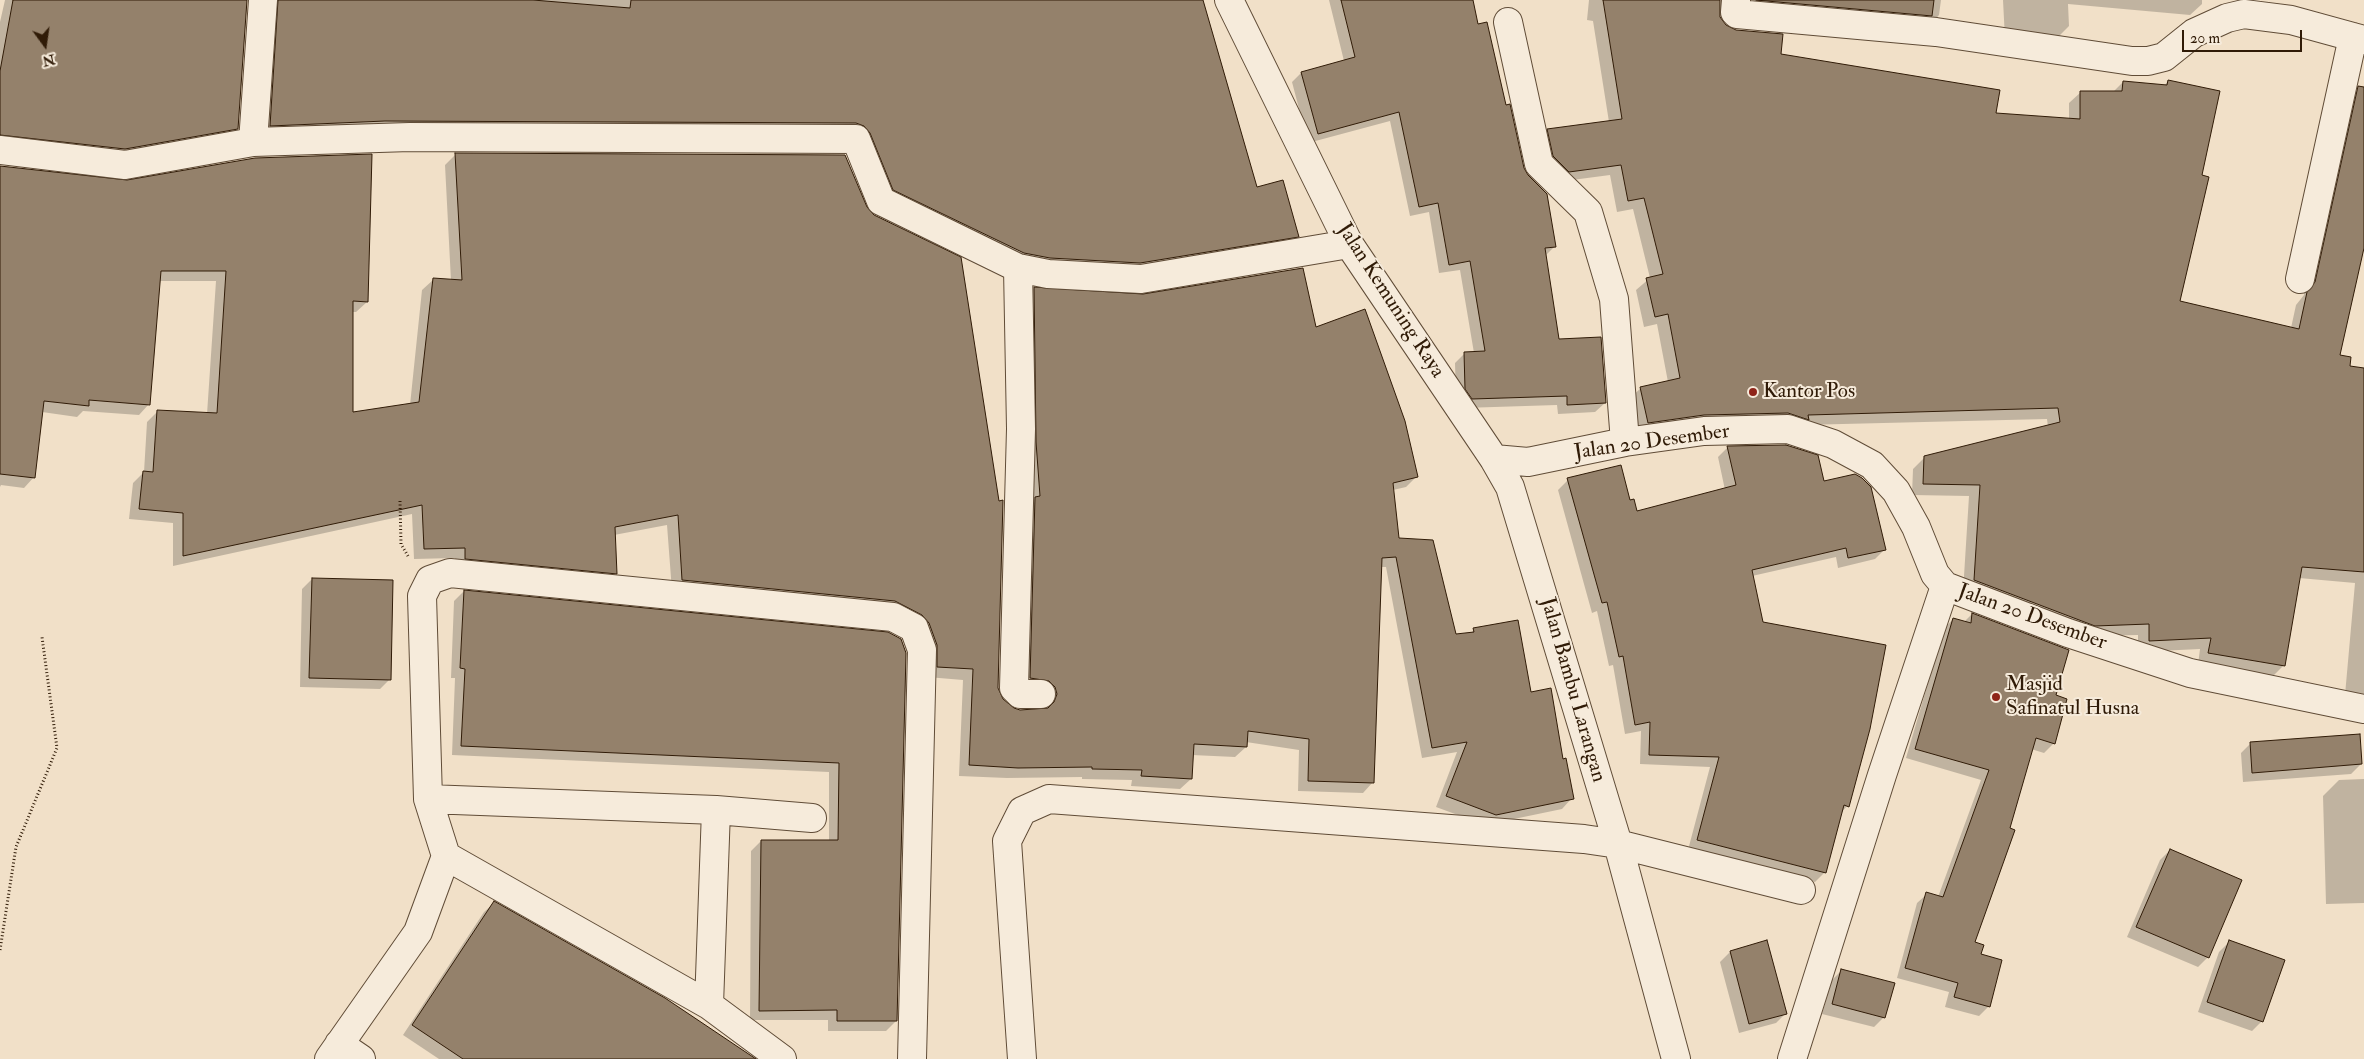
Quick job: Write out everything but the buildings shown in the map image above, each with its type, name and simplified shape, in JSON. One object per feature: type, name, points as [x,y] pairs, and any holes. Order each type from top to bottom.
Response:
[{"type":"street","points":[[253,142],[263,0]]},
{"type":"street","name":"Jalan Kemuning Raya","points":[[1229,0],[1348,244],[1494,459],[1514,497]]},
{"type":"street","points":[[1736,0],[1735,12],[1737,14],[1936,32],[2132,61],[2164,58],[2194,33],[2227,18],[2244,14],[2292,20],[2358,38],[2300,279]]},
{"type":"street","points":[[1508,22],[1539,164],[1588,212],[1614,299],[1625,442]]},
{"type":"street","points":[[0,150],[125,165],[253,142],[410,137],[856,139],[881,201],[1018,268],[1048,274],[1141,278],[1348,244]]},
{"type":"street","points":[[1018,268],[1021,429],[1014,688],[1020,694],[1041,694]]},
{"type":"street","name":"Jalan 20 Desember","points":[[1494,459],[1528,462],[1625,442],[1704,431],[1788,429],[1833,444],[1872,464],[1896,491],[1916,527],[1935,574],[1944,586],[2068,633],[2190,673],[2364,709]]},
{"type":"street","name":"Jalan 20 Desember","points":[[1514,497],[1535,472],[1562,455]]},
{"type":"street","name":"Jalan Bambu Larangan","points":[[1514,497],[1618,844],[1676,1059]]},
{"type":"street","points":[[343,1054],[418,932],[446,856],[428,799],[422,596],[430,580],[450,573],[894,617],[914,628],[922,650],[912,1059]]},
{"type":"street","points":[[1792,1059],[1944,586]]},
{"type":"street","points":[[428,799],[716,810],[812,818]]},
{"type":"street","points":[[1022,1059],[1007,841],[1022,811],[1049,799],[1584,839],[1618,844],[1801,890]]},
{"type":"street","points":[[709,1005],[716,810]]},
{"type":"street","points":[[446,856],[709,1005],[782,1059]]},
{"type":"path","points":[[400,501],[402,544],[411,564],[430,580]]},
{"type":"path","points":[[0,950],[16,847],[57,748],[42,637]]},
{"type":"place","name":"Kantor Pos","points":[[1753,392]]},
{"type":"place","name":"Masjid Safinatul Husna","points":[[1996,697]]}]
